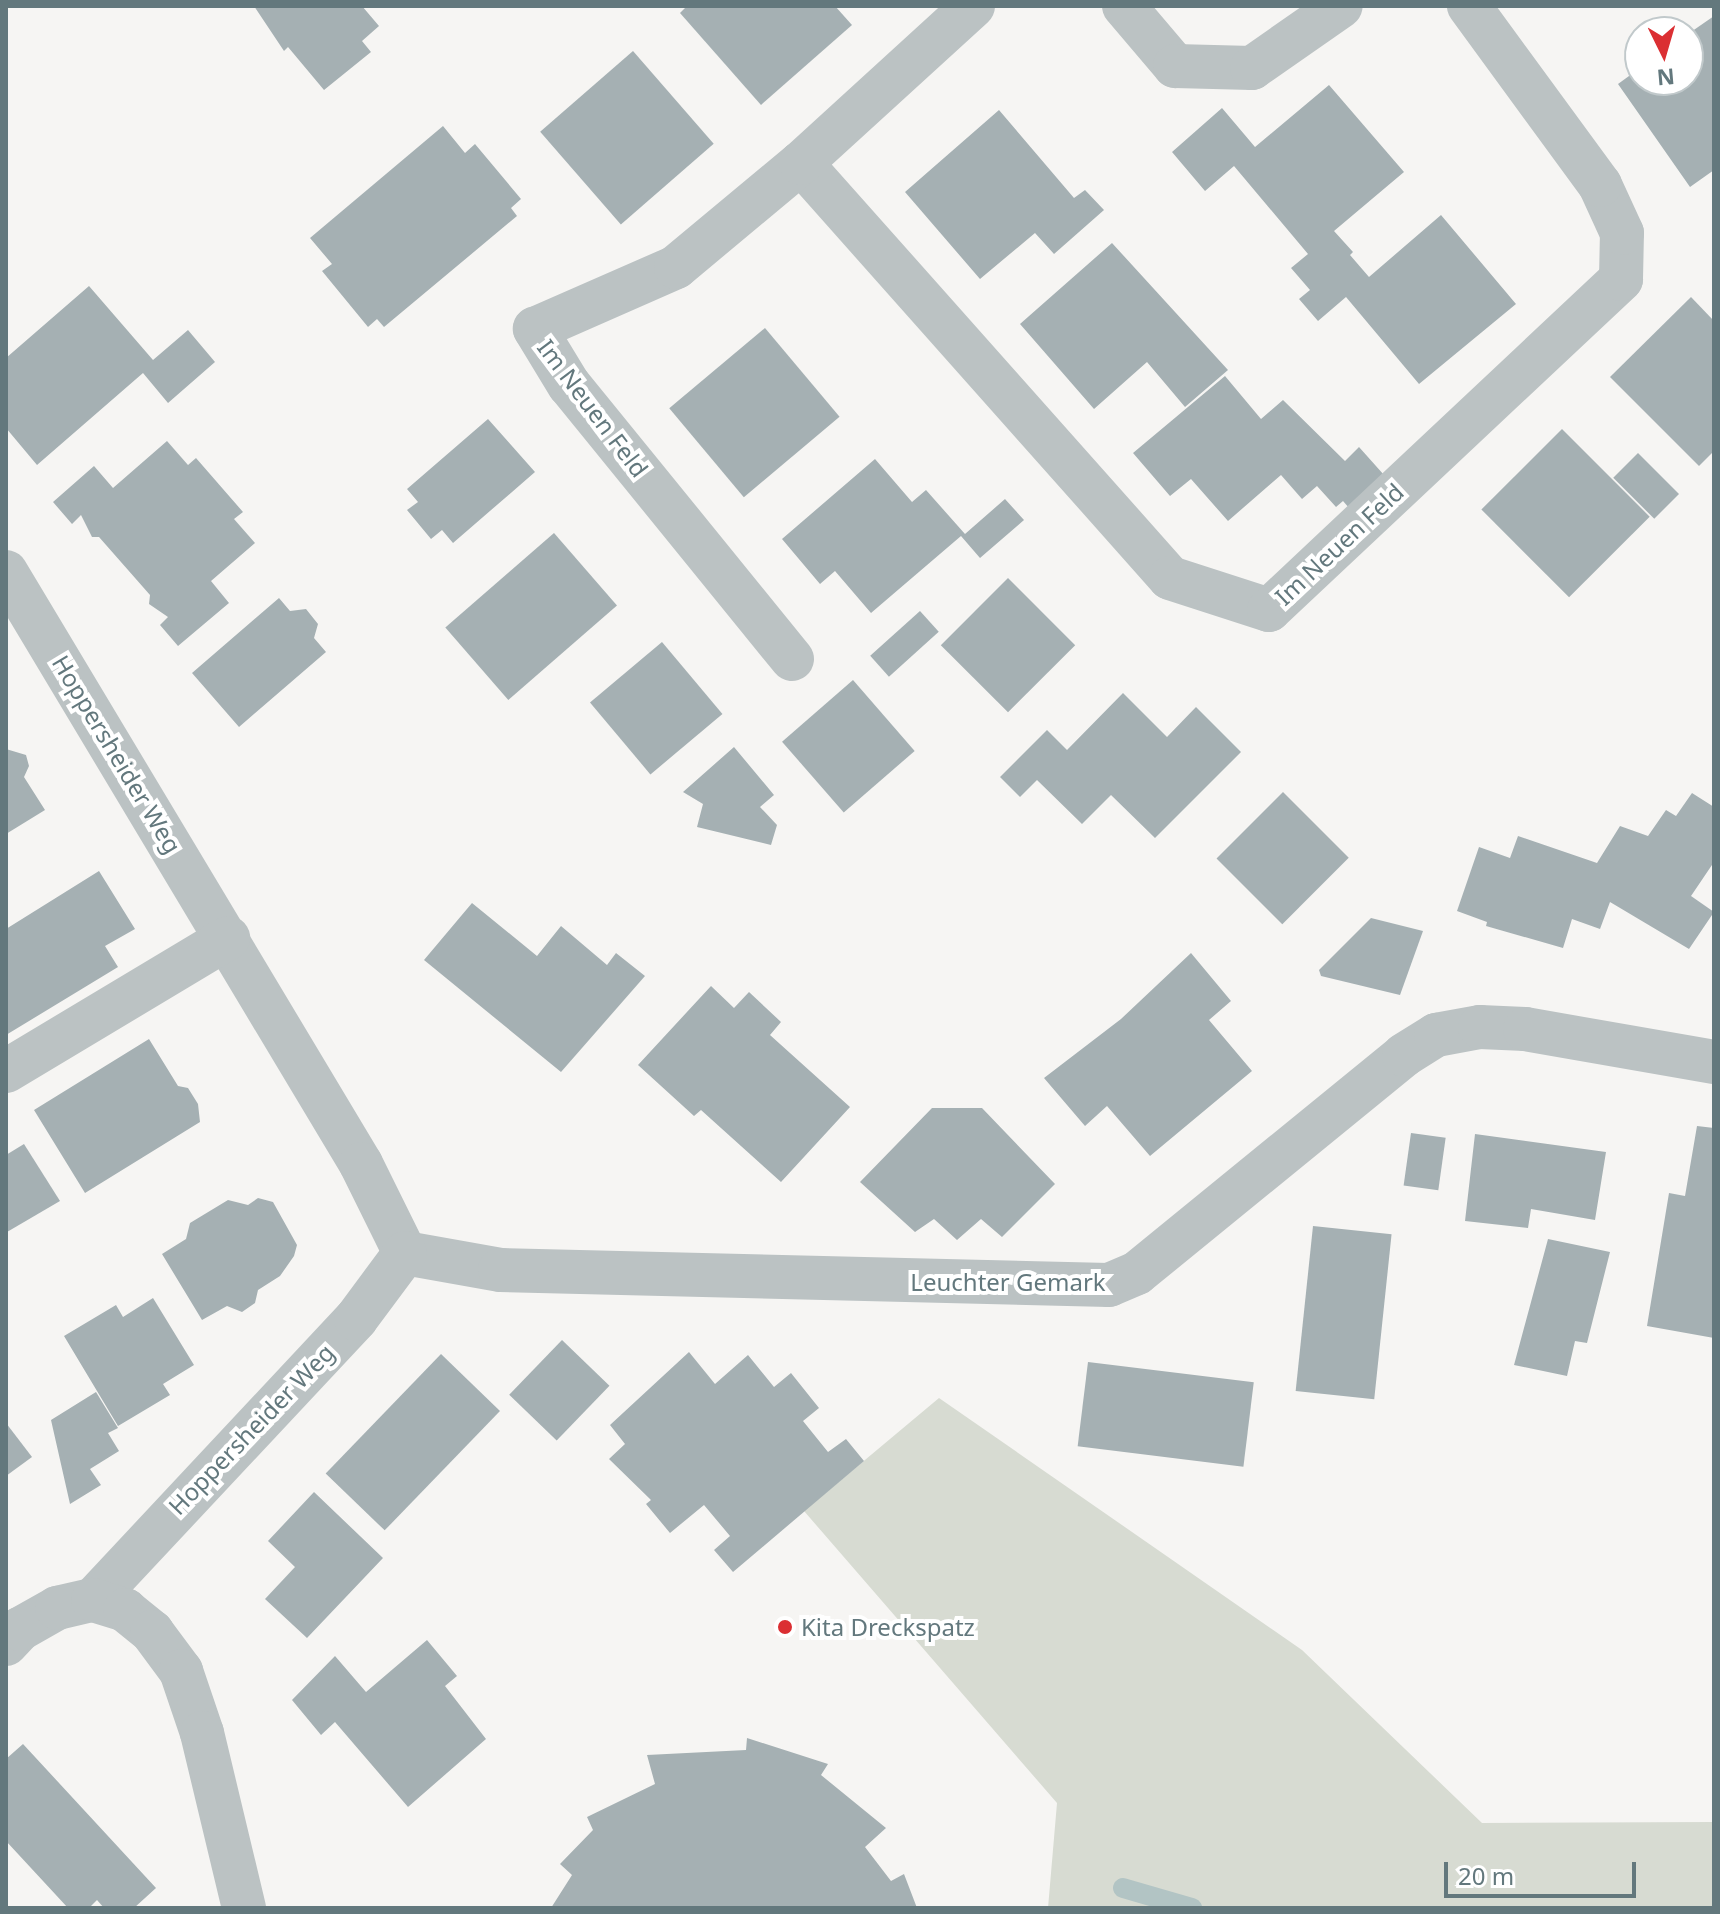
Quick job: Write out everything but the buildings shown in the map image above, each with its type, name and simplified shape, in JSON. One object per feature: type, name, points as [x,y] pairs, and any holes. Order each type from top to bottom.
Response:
[{"type":"street","name":"Im Neuen Feld","points":[[792,659],[569,385],[535,329],[676,267],[801,163],[973,6]]},
{"type":"street","points":[[1124,6],[1175,66],[1252,68],[1341,6]]},
{"type":"street","name":"Im Neuen Feld","points":[[801,163],[1170,578],[1269,610],[1621,279],[1622,233],[1600,185],[1469,6]]},
{"type":"street","name":"Hoppersheider Weg","points":[[6,572],[361,1164],[405,1253],[356,1319],[93,1600]]},
{"type":"street","points":[[6,1071],[228,938]]},
{"type":"street","name":"Leuchter Gemark","points":[[405,1253],[500,1270],[1109,1285],[1137,1273],[1404,1055],[1436,1035],[1480,1027],[1525,1029],[1714,1062]]},
{"type":"street","points":[[6,1644],[20,1629],[57,1608],[93,1600],[125,1610],[152,1632],[181,1671],[202,1733],[244,1908]]},
{"type":"shaded area","points":[[939,1398],[1302,1650],[1482,1823],[1714,1822],[1714,1908],[1048,1908],[1057,1803],[804,1511]]},
{"type":"waterway","points":[[1123,1888],[1192,1908]]},
{"type":"place","name":"Kita Dreckspatz","points":[[785,1627]]}]
